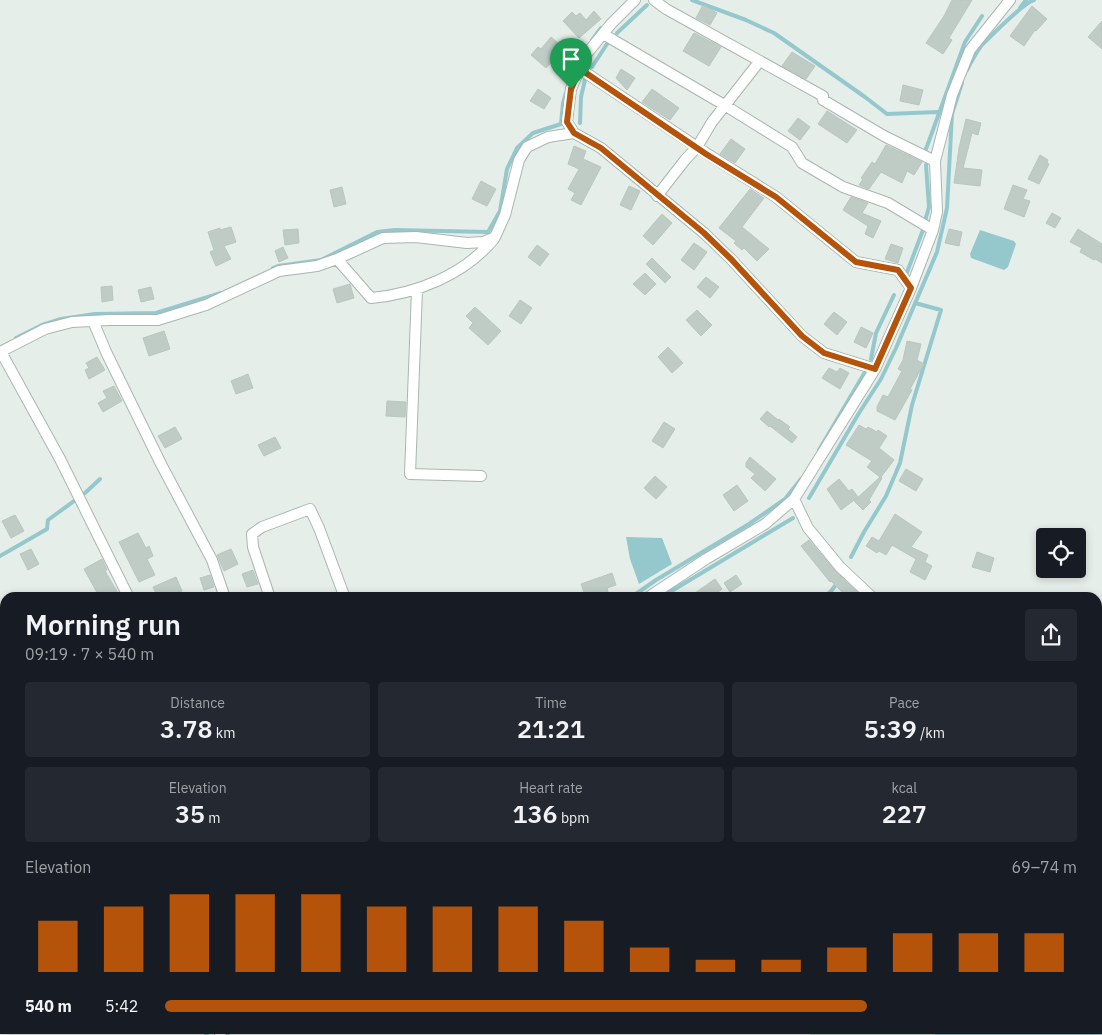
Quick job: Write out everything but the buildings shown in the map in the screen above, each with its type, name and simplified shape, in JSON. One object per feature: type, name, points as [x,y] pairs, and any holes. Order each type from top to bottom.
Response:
[{"type":"street","points":[[635,0],[584,57],[571,89],[567,122],[574,133],[601,148],[704,233],[731,259],[802,336],[824,353],[875,369]]},
{"type":"street","points":[[654,0],[666,9],[759,62],[823,96],[823,100],[884,136],[935,161]]},
{"type":"street","points":[[656,592],[706,559],[765,524],[794,499],[875,369],[911,288],[933,230],[937,212],[935,161],[952,95],[970,50],[1010,0]]},
{"type":"street","points":[[603,34],[792,147],[802,163],[843,187],[888,204],[933,230]]},
{"type":"street","points":[[657,196],[696,148],[712,122],[759,62]]},
{"type":"street","points":[[580,69],[696,148],[776,197],[856,262],[898,270],[911,288]]},
{"type":"street","points":[[337,260],[371,298],[386,297],[417,290],[462,268],[482,253],[495,237],[505,216],[520,160],[527,147],[548,137],[574,133]]},
{"type":"street","points":[[126,592],[60,459],[1,352],[45,329],[72,322],[158,320],[206,305],[279,271],[317,266],[337,260],[383,238],[416,237],[467,243],[484,242],[495,237]]},
{"type":"street","points":[[417,290],[410,474],[481,476]]},
{"type":"street","points":[[93,321],[107,354],[161,464],[212,560],[223,592]]},
{"type":"street","points":[[794,499],[808,528],[840,567],[867,592]]},
{"type":"street","points":[[268,592],[253,547],[252,534],[262,528],[310,509],[343,592]]},
{"type":"green space","points":[[811,1034],[935,1034],[934,1035]]},
{"type":"water","points":[[980,230],[1014,241],[1016,244],[1008,267],[1004,270],[971,258],[970,254]]},
{"type":"water","points":[[626,537],[662,538],[672,564],[639,584],[630,559]]},
{"type":"water","points":[[935,1034],[1102,1034],[1102,1035],[934,1035]]},
{"type":"waterway","points":[[692,0],[746,20],[774,33],[887,114],[938,112]]},
{"type":"waterway","points":[[1020,8],[1026,0]]},
{"type":"waterway","points":[[967,70],[981,46],[1015,14],[1034,0]]},
{"type":"waterway","points":[[617,33],[647,5]]},
{"type":"waterway","points":[[926,149],[965,42],[982,16]]},
{"type":"waterway","points":[[592,40],[601,28]]},
{"type":"waterway","points":[[592,67],[607,44]]},
{"type":"waterway","points":[[571,77],[575,63],[580,56]]},
{"type":"waterway","points":[[580,123],[581,97],[585,80]]},
{"type":"waterway","points":[[809,498],[881,379],[937,252],[947,208],[952,114],[962,83]]},
{"type":"waterway","points":[[273,268],[321,260],[377,232],[395,230],[488,232],[500,211],[507,169],[517,148],[533,133],[561,124],[566,93]]},
{"type":"waterway","points":[[925,221],[929,207],[926,165]]},
{"type":"waterway","points":[[906,275],[923,230]]},
{"type":"waterway","points":[[16,338],[42,325],[61,319],[95,314],[156,313],[221,293]]},
{"type":"waterway","points":[[871,359],[876,333],[894,295]]},
{"type":"waterway","points":[[851,557],[886,496],[900,463],[912,405],[941,310],[915,303]]},
{"type":"waterway","points":[[819,450],[865,372]]},
{"type":"waterway","points":[[0,556],[47,529],[48,520],[85,493],[100,479]]},
{"type":"waterway","points":[[639,592],[749,524],[785,499],[801,479]]},
{"type":"waterway","points":[[670,592],[793,518]]},
{"type":"waterway","points":[[830,592],[845,572]]},
{"type":"route","points":[[580,69],[706,154],[776,197],[856,262],[898,270],[911,288],[875,369],[824,353],[802,336],[731,259],[704,233],[601,148],[574,133],[567,122],[571,89],[580,69]]}]
